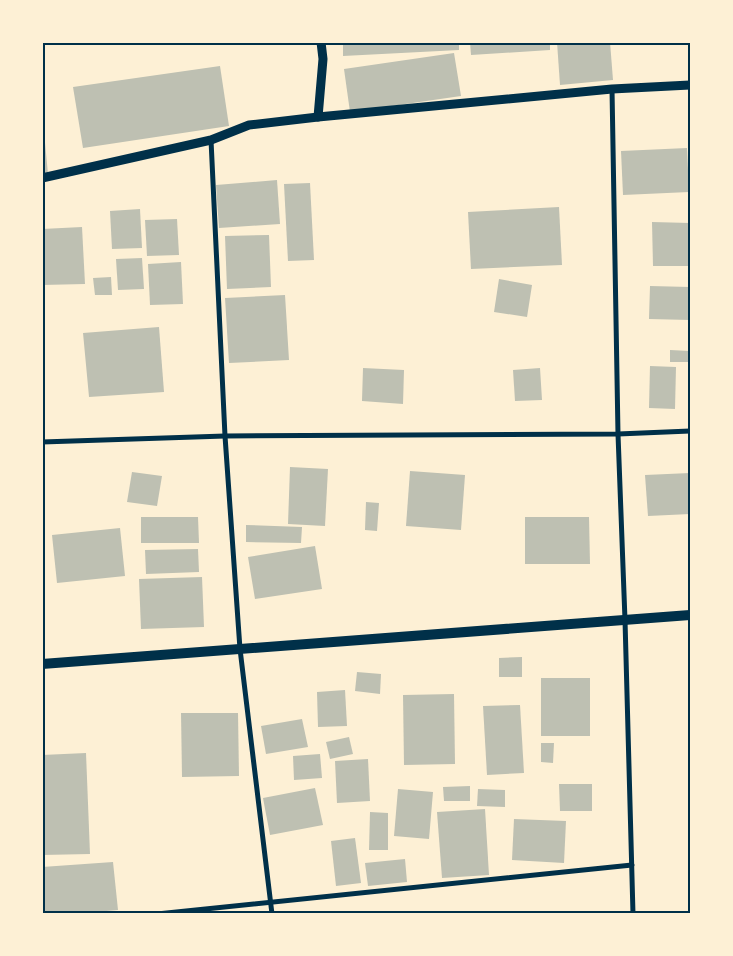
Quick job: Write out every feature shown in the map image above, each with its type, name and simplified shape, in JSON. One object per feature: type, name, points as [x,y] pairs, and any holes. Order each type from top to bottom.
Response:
[{"type":"main road","points":[[42,664],[690,615]]},
{"type":"street","points":[[318,117],[322,42]]},
{"type":"street","points":[[42,178],[211,140],[249,125],[612,89],[690,84]]},
{"type":"street","points":[[612,89],[618,434],[633,914]]},
{"type":"street","points":[[211,140],[225,436],[240,649],[272,914]]},
{"type":"street","points":[[42,442],[225,436],[690,432]]},
{"type":"street","points":[[157,914],[632,865]]},
{"type":"building","points":[[343,42],[459,42],[459,50],[343,56]]},
{"type":"building","points":[[470,42],[550,42],[550,50],[471,55]]},
{"type":"building","points":[[557,42],[610,42],[613,80],[560,85]]},
{"type":"building","points":[[454,53],[461,96],[350,112],[344,69]]},
{"type":"building","points":[[220,66],[229,126],[83,148],[73,87]]},
{"type":"building","points":[[42,132],[44,132],[48,174],[42,175]]},
{"type":"building","points":[[687,148],[689,192],[623,195],[621,151]]},
{"type":"building","points":[[277,180],[280,224],[219,228],[216,185]]},
{"type":"building","points":[[310,183],[314,260],[288,261],[284,184]]},
{"type":"building","points":[[559,207],[562,265],[471,269],[468,212]]},
{"type":"building","points":[[140,209],[142,248],[112,249],[110,211]]},
{"type":"building","points":[[177,219],[179,255],[147,256],[145,220]]},
{"type":"building","points":[[652,222],[690,223],[690,266],[653,266]]},
{"type":"building","points":[[82,227],[85,284],[42,285],[42,229]]},
{"type":"building","points":[[269,235],[271,287],[227,289],[225,236]]},
{"type":"building","points":[[142,258],[144,289],[118,290],[116,259]]},
{"type":"building","points":[[181,262],[183,304],[150,305],[148,264]]},
{"type":"building","points":[[111,277],[112,295],[95,295],[93,278]]},
{"type":"building","points":[[499,279],[532,285],[527,317],[494,312]]},
{"type":"building","points":[[650,286],[690,287],[690,320],[649,319]]},
{"type":"building","points":[[285,295],[289,360],[229,363],[225,298]]},
{"type":"building","points":[[159,327],[164,392],[89,397],[83,333]]},
{"type":"building","points":[[670,350],[690,351],[690,362],[670,362]]},
{"type":"building","points":[[650,366],[676,367],[675,409],[649,408]]},
{"type":"building","points":[[363,368],[404,370],[403,404],[362,401]]},
{"type":"building","points":[[540,368],[542,400],[515,401],[513,370]]},
{"type":"building","points":[[290,467],[328,469],[325,526],[288,524]]},
{"type":"building","points":[[410,471],[465,475],[461,530],[406,526]]},
{"type":"building","points":[[132,472],[162,476],[157,506],[127,502]]},
{"type":"building","points":[[690,473],[690,514],[648,516],[645,475]]},
{"type":"building","points":[[366,502],[379,503],[377,531],[365,530]]},
{"type":"building","points":[[141,517],[198,517],[199,543],[141,543]]},
{"type":"building","points":[[525,517],[589,517],[590,564],[525,564]]},
{"type":"building","points":[[246,525],[302,527],[301,543],[246,542]]},
{"type":"building","points":[[120,528],[125,576],[57,583],[52,535]]},
{"type":"building","points":[[315,546],[322,589],[255,599],[248,557]]},
{"type":"building","points":[[198,549],[199,572],[146,574],[145,550]]},
{"type":"building","points":[[202,577],[204,627],[141,629],[139,579]]},
{"type":"building","points":[[522,657],[522,677],[499,677],[499,658]]},
{"type":"building","points":[[357,672],[381,674],[380,694],[355,691]]},
{"type":"building","points":[[541,678],[590,678],[590,736],[541,736]]},
{"type":"building","points":[[345,690],[347,726],[318,727],[317,692]]},
{"type":"building","points":[[454,694],[455,764],[404,765],[403,695]]},
{"type":"building","points":[[520,705],[524,773],[487,775],[483,706]]},
{"type":"building","points":[[181,713],[238,713],[239,776],[182,777]]},
{"type":"building","points":[[302,719],[308,747],[266,754],[261,726]]},
{"type":"building","points":[[349,737],[353,754],[330,759],[326,742]]},
{"type":"building","points":[[541,743],[554,743],[553,763],[541,762]]},
{"type":"building","points":[[86,753],[90,854],[42,855],[42,755]]},
{"type":"building","points":[[320,754],[322,778],[294,780],[293,756]]},
{"type":"building","points":[[368,759],[370,801],[337,803],[335,761]]},
{"type":"building","points":[[559,784],[592,784],[592,811],[560,811]]},
{"type":"building","points":[[470,786],[470,801],[444,801],[443,787]]},
{"type":"building","points":[[315,788],[323,825],[270,835],[263,798]]},
{"type":"building","points":[[398,789],[433,792],[429,839],[394,836]]},
{"type":"building","points":[[478,789],[505,790],[505,807],[477,806]]},
{"type":"building","points":[[485,809],[489,875],[442,878],[437,812]]},
{"type":"building","points":[[370,812],[388,813],[388,850],[369,850]]},
{"type":"building","points":[[514,819],[566,821],[564,863],[512,860]]},
{"type":"building","points":[[355,838],[361,883],[336,886],[331,841]]},
{"type":"building","points":[[405,859],[407,882],[368,886],[365,863]]},
{"type":"building","points":[[113,862],[118,910],[45,914],[42,867]]}]
